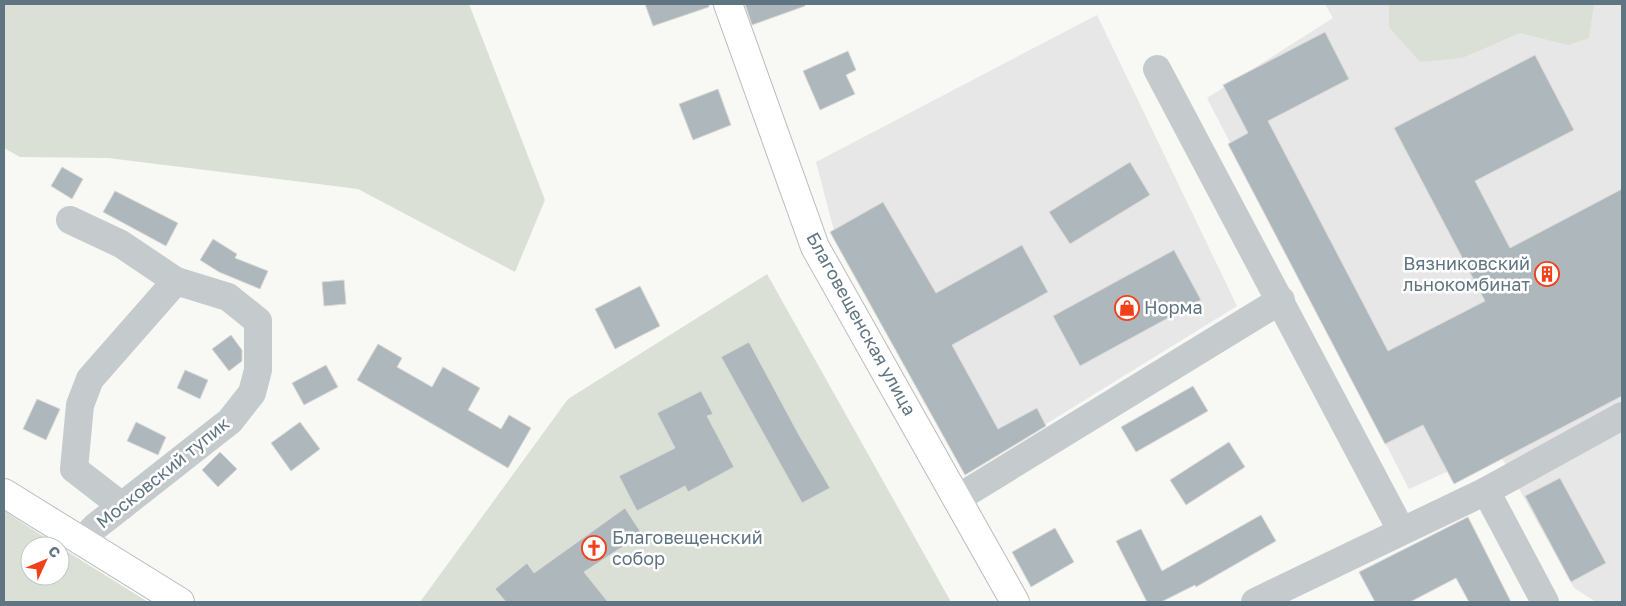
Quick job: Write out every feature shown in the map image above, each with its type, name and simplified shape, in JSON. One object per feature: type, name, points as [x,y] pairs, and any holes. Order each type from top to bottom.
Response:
[{"type":"main road","name":"Благовещенская улица","points":[[728,4],[815,247],[1016,602]]},
{"type":"main road","points":[[4,493],[180,602]]},
{"type":"street","points":[[1157,69],[1281,300],[1401,530]]},
{"type":"street","name":"Московский тупик","points":[[70,220],[121,244],[176,281],[228,297],[258,321],[256,378],[252,393],[230,421],[95,527],[81,542]]},
{"type":"street","points":[[122,506],[74,469],[80,405],[90,379],[176,281]]},
{"type":"street","points":[[958,498],[1281,300]]},
{"type":"street","points":[[1255,602],[1401,530],[1486,491],[1622,416]]},
{"type":"street","points":[[1486,491],[1545,602]]},
{"type":"shaded area","points":[[4,4],[469,4],[545,200],[515,272],[358,189],[108,158],[20,157],[4,148]]},
{"type":"shaded area","points":[[1325,4],[1622,4],[1622,602],[1596,602],[1574,588],[1497,449],[1409,489],[1207,98],[1333,18]]},
{"type":"shaded area","points":[[1389,4],[1594,4],[1589,38],[1568,45],[1520,33],[1462,58],[1420,62],[1389,27]]},
{"type":"shaded area","points":[[1097,15],[1237,306],[970,471],[838,246],[816,162]]},
{"type":"shaded area","points":[[767,274],[951,602],[420,602],[568,399]]},
{"type":"shaded area","points":[[4,511],[43,536],[20,536],[20,586],[70,586],[70,553],[148,602],[4,602]]},
{"type":"building","points":[[645,4],[709,4],[709,7],[653,26]]},
{"type":"building","points":[[745,4],[805,4],[805,6],[752,25]]},
{"type":"building","name":"Вязниковский льнокомбинат","points":[[1325,32],[1349,79],[1268,121],[1388,351],[1485,301],[1394,128],[1535,55],[1574,130],[1475,181],[1510,248],[1622,189],[1622,396],[1454,484],[1423,425],[1385,444],[1228,144],[1248,133],[1223,85]]},
{"type":"building","points":[[848,51],[856,70],[846,75],[855,94],[820,110],[803,71]]},
{"type":"building","points":[[718,89],[731,125],[693,140],[679,104]]},
{"type":"building","points":[[1130,162],[1150,195],[1070,244],[1049,212]]},
{"type":"building","points":[[62,167],[83,179],[72,199],[51,186]]},
{"type":"building","points":[[115,191],[178,223],[166,246],[103,212]]},
{"type":"building","points":[[883,202],[936,293],[1022,245],[1048,292],[952,345],[998,429],[1037,408],[1046,426],[965,475],[830,232]]},
{"type":"building","points":[[213,239],[237,254],[235,258],[268,271],[260,289],[219,272],[200,260]]},
{"type":"building","name":"Норма","points":[[1174,250],[1201,300],[1080,366],[1053,316]]},
{"type":"building","points":[[344,280],[346,304],[324,306],[322,282]]},
{"type":"building","points":[[640,286],[660,326],[615,349],[595,309]]},
{"type":"building","points":[[231,335],[242,350],[242,361],[229,371],[212,349]]},
{"type":"building","points":[[749,342],[830,488],[802,503],[721,357]]},
{"type":"building","points":[[378,344],[402,358],[397,367],[432,387],[443,367],[480,388],[468,410],[501,429],[509,415],[531,428],[508,468],[357,380]]},
{"type":"building","points":[[326,365],[338,387],[304,405],[292,383]]},
{"type":"building","points":[[185,370],[208,380],[200,399],[177,388]]},
{"type":"building","points":[[1193,386],[1208,411],[1136,452],[1121,427]]},
{"type":"building","points":[[701,391],[713,414],[707,416],[734,467],[688,492],[685,486],[637,511],[619,476],[675,448],[657,413]]},
{"type":"building","points":[[37,399],[60,409],[46,440],[23,429]]},
{"type":"building","points":[[136,422],[166,437],[158,455],[127,441]]},
{"type":"building","points":[[300,422],[320,449],[291,471],[271,443]]},
{"type":"building","points":[[1229,442],[1245,467],[1186,505],[1170,480]]},
{"type":"building","points":[[220,452],[237,469],[218,487],[202,470]]},
{"type":"building","points":[[1560,478],[1606,563],[1571,582],[1525,496]]},
{"type":"building","name":"Благовещенский собор","points":[[625,508],[642,534],[584,572],[608,602],[506,602],[495,589],[527,563],[534,573]]},
{"type":"building","points":[[1261,515],[1276,541],[1196,587],[1195,585],[1161,602],[1147,602],[1116,541],[1141,529],[1162,571]]},
{"type":"building","points":[[1468,517],[1511,602],[1469,602],[1456,578],[1410,602],[1375,602],[1359,572]]},
{"type":"building","points":[[1055,528],[1074,562],[1031,587],[1012,552]]},
{"type":"place","name":"Вязниковский льнокомбинат","points":[[1547,274]]},
{"type":"place","name":"Норма","points":[[1127,308]]},
{"type":"place","name":"Благовещенский собор","points":[[594,548]]}]
